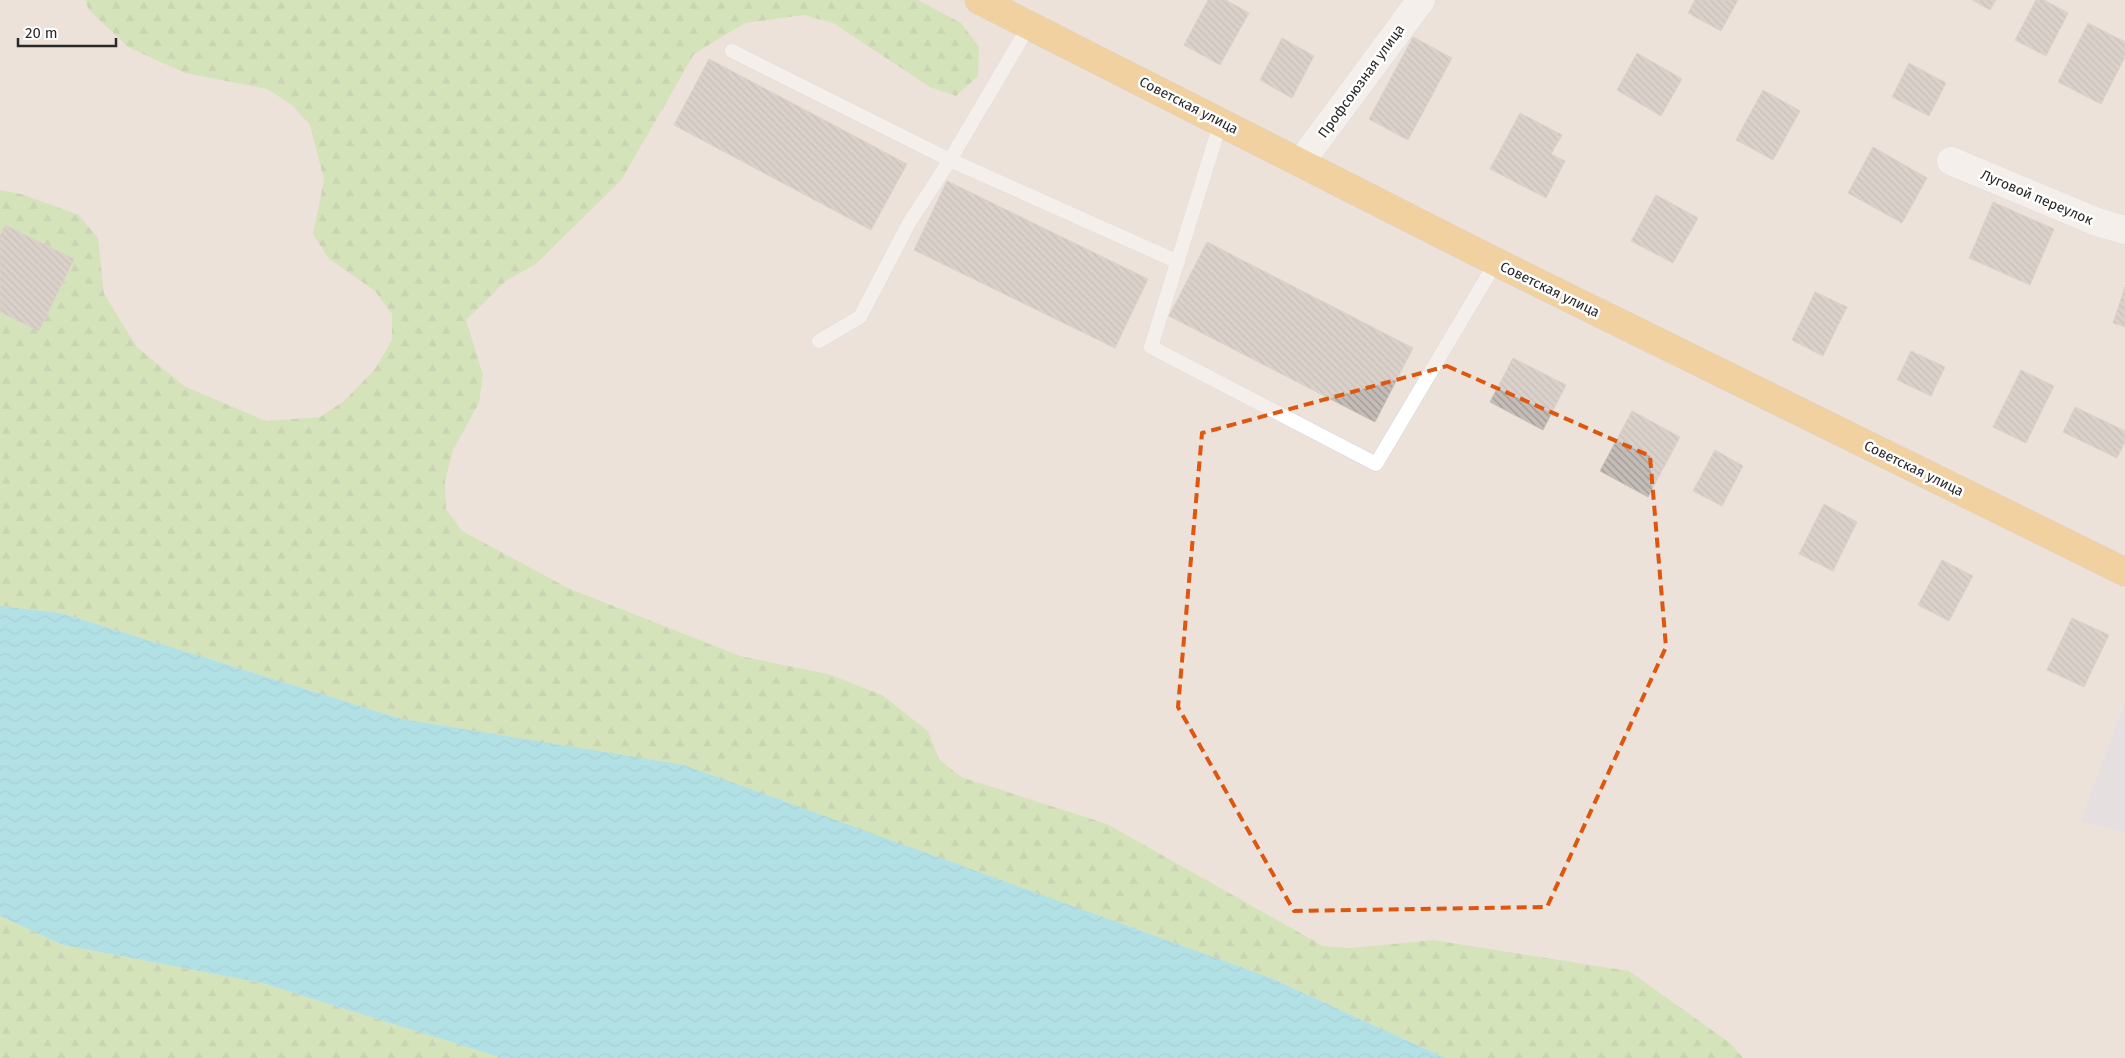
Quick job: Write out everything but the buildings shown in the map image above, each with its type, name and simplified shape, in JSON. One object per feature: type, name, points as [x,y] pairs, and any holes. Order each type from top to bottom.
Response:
[{"type":"main road","name":"Советская улица","points":[[978,0],[1222,121],[1496,262],[2125,572]]},
{"type":"street","name":"Профсоюзная улица","points":[[1301,162],[1421,0]]},
{"type":"street","name":"Луговой переулок","points":[[1951,161],[2097,222],[2125,230]]},
{"type":"lane","points":[[819,340],[860,317],[909,224],[950,160],[1029,26]]},
{"type":"lane","points":[[732,50],[950,160],[1178,262]]},
{"type":"lane","points":[[1222,121],[1151,348],[1376,464],[1496,262]]},
{"type":"highlighted area","points":[[1447,366],[1650,456],[1666,647],[1547,907],[1294,911],[1178,707],[1202,433]]},
{"type":"shaded area","points":[[2125,702],[2125,832],[2080,822]]},
{"type":"green space","points":[[85,0],[918,0],[961,23],[979,47],[978,76],[956,96],[930,87],[833,23],[804,15],[745,23],[694,54],[622,179],[536,264],[507,280],[466,320],[483,375],[479,403],[453,450],[445,481],[446,509],[462,531],[568,588],[740,656],[828,674],[882,695],[928,731],[939,759],[961,777],[1107,824],[1323,946],[1351,948],[1433,940],[1629,971],[1730,1043],[1743,1058],[1445,1058],[1271,978],[684,766],[402,719],[61,613],[0,606],[0,190],[21,194],[79,215],[98,238],[104,294],[137,347],[184,386],[266,421],[320,417],[344,401],[375,369],[392,340],[392,314],[375,291],[329,259],[313,234],[324,180],[310,125],[292,105],[267,89],[185,73],[128,47],[89,10]]},
{"type":"green space","points":[[0,916],[63,945],[262,983],[502,1058],[0,1058]]},
{"type":"water","points":[[0,606],[61,613],[402,719],[684,765],[1271,978],[1445,1058],[502,1058],[262,983],[63,945],[0,916]]}]
